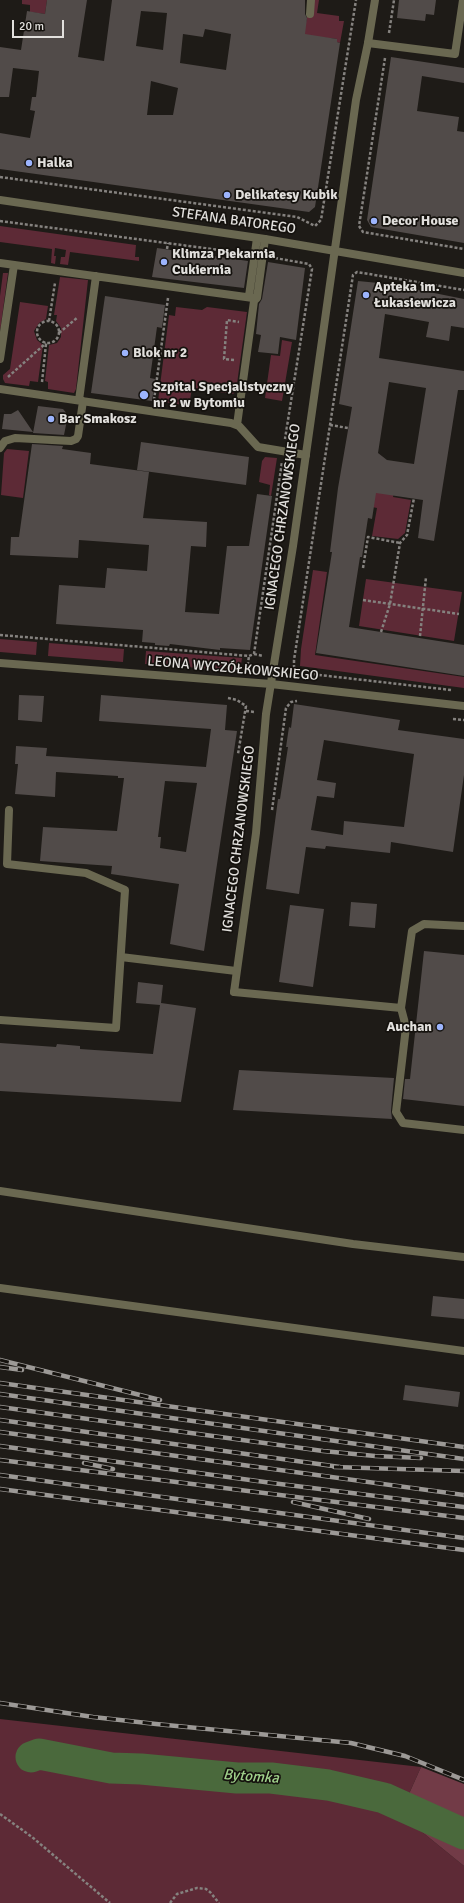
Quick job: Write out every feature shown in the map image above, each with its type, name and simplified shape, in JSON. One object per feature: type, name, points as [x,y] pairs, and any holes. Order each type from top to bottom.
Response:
[{"type":"street","points":[[310,14],[311,0]]},
{"type":"street","name":"IGNACEGO CHRZANOWSKIEGO","points":[[375,0],[356,100],[306,455],[266,714],[256,833],[234,992],[401,1008]]},
{"type":"street","points":[[368,43],[455,54],[463,0]]},
{"type":"street","name":"STEFANA BATOREGO","points":[[0,200],[261,238],[464,273]]},
{"type":"street","points":[[237,425],[251,323],[252,298],[261,238]]},
{"type":"street","points":[[0,263],[170,285],[252,298]]},
{"type":"street","points":[[0,359],[14,265]]},
{"type":"street","points":[[0,448],[5,441],[15,438],[71,441],[76,439],[78,436],[96,276]]},
{"type":"street","points":[[0,389],[237,425],[258,447],[306,455]]},
{"type":"street","name":"LEONA WYCZÓŁKOWSKIEGO","points":[[0,663],[271,684],[464,706]]},
{"type":"street","points":[[0,1020],[116,1028],[125,890],[86,873],[7,864],[9,810]]},
{"type":"street","points":[[464,926],[424,924],[412,931],[401,1008],[406,1027],[396,1112],[403,1123],[464,1130]]},
{"type":"street","points":[[120,957],[236,971]]},
{"type":"street","points":[[0,1191],[353,1244],[464,1257]]},
{"type":"street","points":[[0,1288],[464,1351]]},
{"type":"path","points":[[0,177],[296,217],[315,226],[321,220],[356,0]]},
{"type":"path","points":[[394,0],[359,226],[363,232],[464,249]]},
{"type":"path","points":[[0,221],[258,255],[309,264],[312,269],[283,451],[254,654],[249,656],[0,636]]},
{"type":"path","points":[[167,249],[168,243]]},
{"type":"path","points":[[49,321],[56,271]]},
{"type":"path","points":[[456,691],[302,673],[296,671],[294,668],[353,275],[357,272],[464,290]]},
{"type":"path","points":[[153,407],[170,285]]},
{"type":"path","points":[[6,380],[47,343],[55,341],[59,334],[92,304]]},
{"type":"path","points":[[246,361],[224,359],[226,320],[251,323]]},
{"type":"path","points":[[49,321],[56,326],[59,334]]},
{"type":"path","points":[[47,343],[40,339],[37,331],[42,324],[49,321]]},
{"type":"path","points":[[40,395],[47,343]]},
{"type":"path","points":[[330,425],[348,428]]},
{"type":"path","points":[[381,632],[390,604],[400,542],[407,534],[414,498]]},
{"type":"path","points":[[364,568],[368,537],[400,542]]},
{"type":"path","points":[[420,636],[421,609],[426,577]]},
{"type":"path","points":[[363,600],[459,614]]},
{"type":"path","points":[[228,698],[237,700],[246,706],[238,754]]},
{"type":"path","points":[[271,817],[286,708],[291,702],[299,701]]},
{"type":"path","points":[[449,719],[464,720]]},
{"type":"path","points":[[0,1814],[32,1837],[110,1903]]},
{"type":"path","points":[[170,1903],[178,1894],[197,1888],[206,1889],[219,1903]]},
{"type":"shaded area","points":[[22,0],[47,0],[45,14],[30,12],[30,5],[22,4]]},
{"type":"shaded area","points":[[313,0],[319,0],[317,13],[339,16],[339,21],[344,21],[340,43],[337,42],[337,39],[303,37],[307,17],[311,16]]},
{"type":"shaded area","points":[[0,226],[136,245],[135,257],[139,257],[139,261],[70,252],[68,265],[60,264],[61,257],[65,257],[66,250],[55,248],[55,264],[51,263],[52,249],[0,242]]},
{"type":"shaded area","points":[[3,273],[8,273],[0,332],[0,296]]},
{"type":"shaded area","points":[[60,277],[88,280],[76,389],[74,393],[48,389],[48,382],[45,381],[49,345],[57,343],[61,337],[61,328],[56,321],[57,315],[54,315]]},
{"type":"shaded area","points":[[20,302],[48,306],[46,319],[39,323],[34,331],[37,340],[43,345],[38,382],[30,381],[29,386],[5,383],[3,379],[3,375],[10,369]]},
{"type":"shaded area","points":[[176,307],[202,310],[207,307],[247,312],[236,391],[233,394],[192,388],[189,406],[158,401],[169,315],[175,316]]},
{"type":"shaded area","points":[[282,340],[292,342],[282,401],[265,398],[271,355],[280,356]]},
{"type":"shaded area","points":[[7,449],[29,451],[23,498],[1,495],[4,453]]},
{"type":"shaded area","points":[[265,457],[277,458],[271,496],[269,495],[270,485],[259,482],[262,461]]},
{"type":"shaded area","points":[[375,490],[394,492],[393,497],[411,500],[405,533],[398,539],[372,536],[377,508],[372,507]]},
{"type":"shaded area","points":[[313,570],[327,572],[315,655],[464,677],[464,688],[300,666],[301,649]]},
{"type":"shaded area","points":[[366,579],[462,592],[454,641],[359,626]]},
{"type":"shaded area","points":[[0,639],[37,642],[36,655],[0,652]]},
{"type":"shaded area","points":[[49,643],[124,649],[123,662],[48,656]]},
{"type":"shaded area","points":[[146,651],[242,658],[240,671],[145,664]]},
{"type":"shaded area","points":[[0,1719],[421,1767],[400,1814],[464,1866],[464,1903],[0,1903]]},
{"type":"shaded area","points":[[421,1767],[464,1784],[464,1866],[400,1814]]},
{"type":"building","points":[[47,0],[87,0],[78,57],[104,61],[112,0],[305,0],[305,14],[307,18],[305,34],[337,39],[337,42],[340,43],[315,207],[309,212],[0,169],[0,133],[30,138],[35,111],[30,110],[32,97],[36,97],[39,71],[13,68],[9,97],[0,97],[0,47],[21,50],[27,11],[45,14]],"holes":[[[141,11],[167,13],[163,50],[136,46]],[[205,29],[231,34],[226,70],[180,63],[183,34],[203,37]],[[151,81],[178,88],[173,115],[147,115]]]},
{"type":"building","points":[[399,0],[436,0],[434,15],[426,14],[425,21],[397,18]]},
{"type":"building","points":[[391,57],[464,68],[464,83],[422,76],[417,111],[459,117],[457,131],[464,132],[464,243],[371,227],[367,220]]},
{"type":"building","points":[[157,248],[248,261],[244,288],[152,277]]},
{"type":"building","points":[[268,262],[305,268],[296,340],[280,337],[278,354],[258,352],[261,335],[256,334],[259,304],[262,299]]},
{"type":"building","points":[[358,281],[389,284],[464,299],[464,328],[451,326],[449,341],[426,337],[429,322],[385,314],[379,358],[464,371],[464,390],[458,390],[434,541],[418,538],[423,500],[376,493],[372,519],[368,518],[362,557],[360,557],[349,627],[464,645],[464,676],[316,653],[332,552],[330,552],[338,488],[352,407],[339,404]],"holes":[[[389,382],[426,388],[414,464],[387,460],[378,453]]]},
{"type":"building","name":"Blok nr 2","points":[[105,296],[165,305],[162,328],[157,327],[150,378],[155,379],[152,401],[91,393]]},
{"type":"building","points":[[38,406],[63,409],[68,415],[64,435],[33,433]]},
{"type":"building","points":[[18,410],[33,432],[2,429],[4,414],[11,414]]},
{"type":"building","points":[[141,442],[249,457],[246,485],[137,470]]},
{"type":"building","points":[[32,444],[63,446],[62,449],[91,453],[90,464],[149,472],[143,518],[207,522],[206,547],[191,546],[185,612],[219,614],[227,546],[249,546],[257,494],[272,496],[250,650],[220,648],[220,650],[170,644],[169,646],[155,645],[155,643],[142,642],[143,630],[56,624],[59,585],[105,588],[107,568],[147,571],[149,545],[79,540],[78,558],[10,555],[11,537],[19,537]]},
{"type":"building","points":[[19,695],[44,696],[42,722],[18,720]]},
{"type":"building","points":[[101,695],[227,705],[225,730],[237,731],[204,951],[170,944],[179,884],[111,874],[112,866],[40,861],[43,827],[117,831],[124,778],[118,778],[118,776],[56,772],[55,797],[15,794],[18,764],[15,764],[16,746],[47,748],[46,756],[206,767],[211,729],[99,721]],"holes":[[[165,781],[197,783],[186,852],[160,848],[161,837],[158,837]]]},
{"type":"building","points":[[294,704],[400,720],[398,730],[464,739],[464,775],[453,852],[391,842],[390,853],[326,846],[325,849],[306,847],[299,894],[266,889],[278,799],[280,799],[288,747],[286,747],[289,727],[291,728]],"holes":[[[324,740],[414,754],[404,827],[344,821],[343,835],[311,830],[317,796],[334,798],[336,783],[317,780]]]},
{"type":"building","points":[[351,902],[377,904],[375,928],[349,926]]},
{"type":"building","points":[[290,905],[324,909],[313,987],[279,982]]},
{"type":"building","name":"Auchan","points":[[424,951],[464,955],[464,1106],[403,1099],[405,1079],[410,1079]]},
{"type":"building","points":[[138,982],[163,985],[161,1003],[196,1008],[181,1102],[0,1091],[0,1043],[56,1047],[57,1044],[80,1046],[80,1049],[153,1054],[160,1005],[136,1003]]},
{"type":"building","points":[[239,1070],[394,1078],[391,1111],[392,1119],[233,1110]]},
{"type":"building","points":[[433,1296],[464,1299],[464,1319],[431,1316]]},
{"type":"building","points":[[405,1385],[460,1392],[458,1407],[403,1400]]},
{"type":"waterway","name":"Bytomka","points":[[31,1757],[39,1754],[111,1768],[141,1769],[237,1778],[271,1778],[328,1785],[384,1798],[464,1834]]},
{"type":"railway","points":[[0,1360],[160,1400]]},
{"type":"railway","points":[[0,1367],[22,1370]]},
{"type":"railway","points":[[0,1383],[464,1447]]},
{"type":"railway","points":[[0,1394],[464,1459]]},
{"type":"railway","points":[[0,1407],[323,1451],[375,1456],[421,1458]]},
{"type":"railway","points":[[0,1420],[340,1467]]},
{"type":"railway","points":[[0,1432],[464,1495]]},
{"type":"railway","points":[[0,1446],[272,1483],[464,1507]]},
{"type":"railway","points":[[0,1460],[464,1518]]},
{"type":"railway","points":[[84,1463],[113,1469]]},
{"type":"railway","points":[[334,1467],[464,1471]]},
{"type":"railway","points":[[0,1475],[464,1538]]},
{"type":"railway","points":[[0,1489],[464,1550]]},
{"type":"railway","points":[[293,1502],[369,1519]]},
{"type":"railway","points":[[0,1703],[93,1717],[351,1743],[405,1756],[464,1780]]},
{"type":"place","name":"Halka","points":[[29,163]]},
{"type":"place","name":"Delikatesy Kubik","points":[[227,195]]},
{"type":"place","name":"Decor House","points":[[374,221]]},
{"type":"place","name":"Klimza Piekarnia Cukiernia","points":[[164,262]]},
{"type":"place","name":"Apteka im. Łukasiewicza","points":[[366,295]]},
{"type":"place","name":"Blok nr 2","points":[[125,353]]},
{"type":"place","name":"Szpital Specjalistyczny nr 2 w Bytomiu","points":[[144,395]]},
{"type":"place","name":"Bar Smakosz","points":[[51,419]]},
{"type":"place","name":"Auchan","points":[[440,1027]]}]
